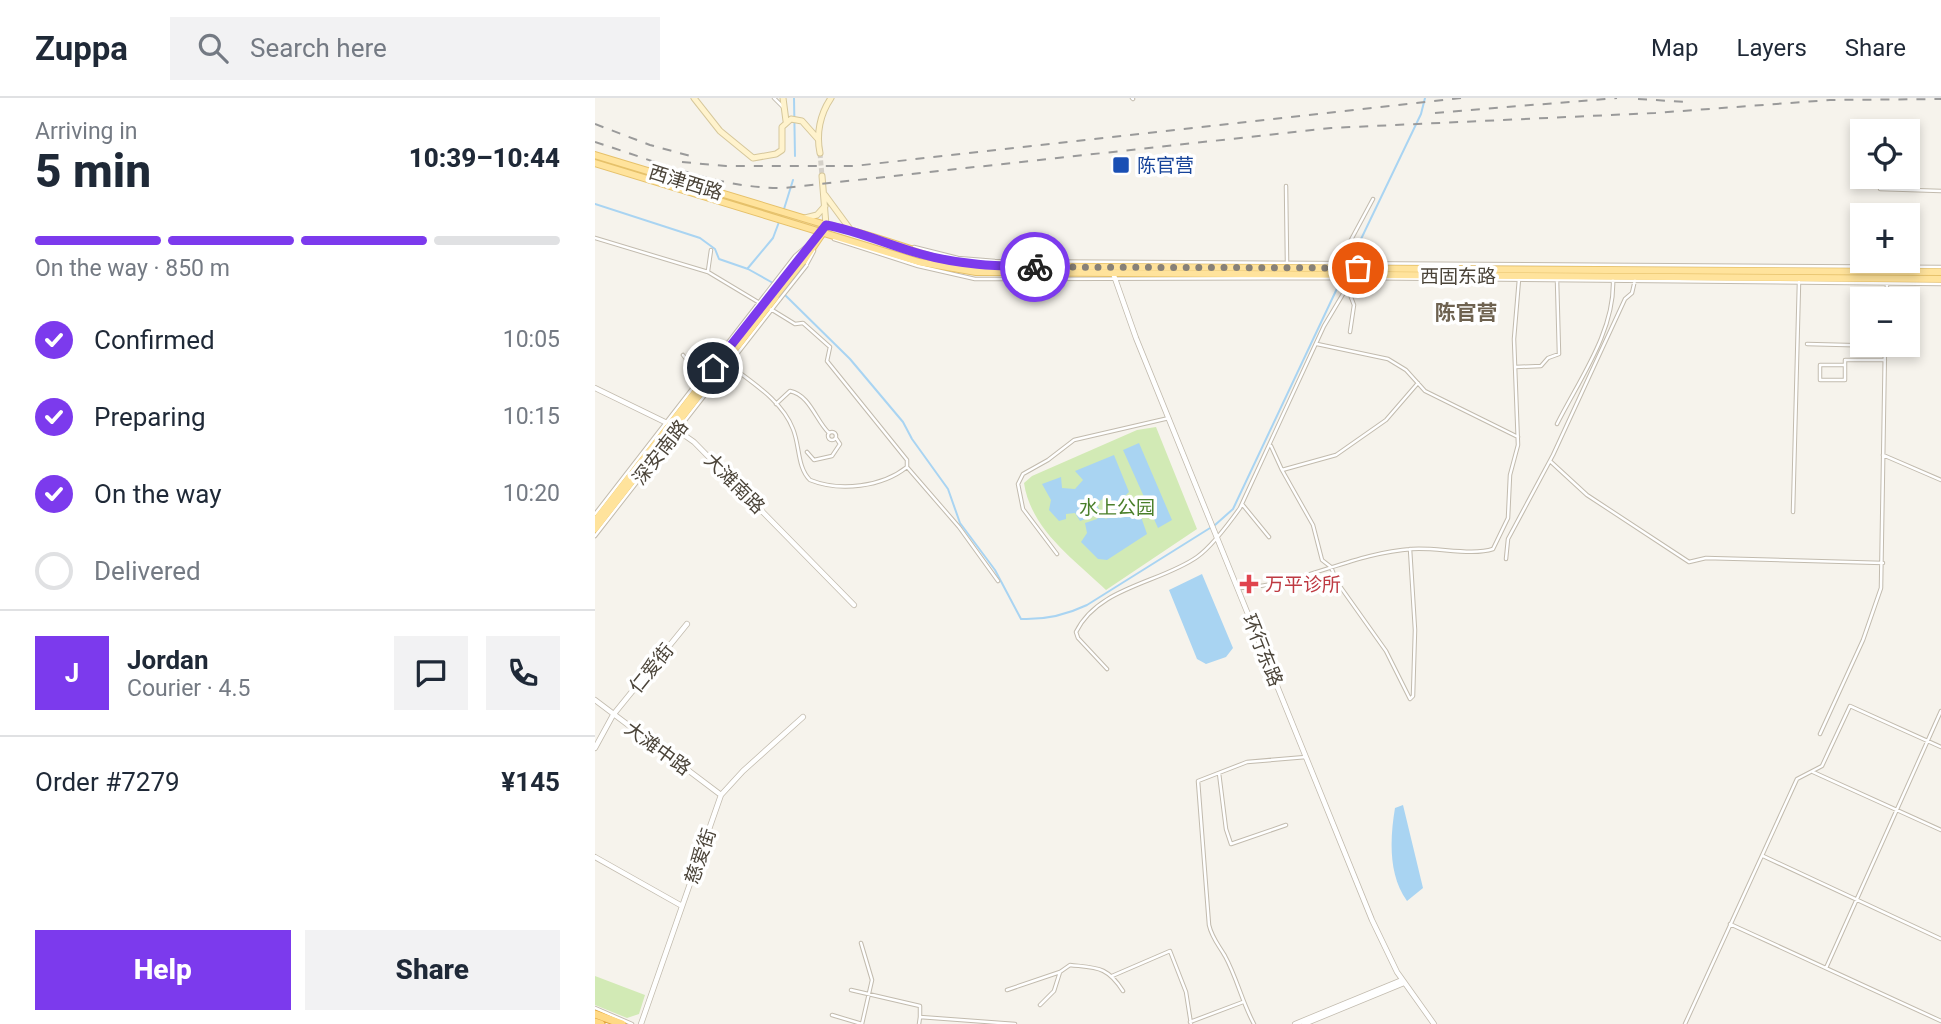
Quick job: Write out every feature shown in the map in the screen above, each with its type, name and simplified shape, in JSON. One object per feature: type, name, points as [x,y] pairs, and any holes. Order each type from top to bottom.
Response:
[{"type":"highway","points":[[595,1014],[622,1024]]},
{"type":"highway","points":[[595,1022],[601,1024]]},
{"type":"main road","points":[[694,98],[720,131],[753,158],[776,154],[782,150],[782,127],[789,120],[799,120],[818,139]]},
{"type":"main road","points":[[783,98],[789,120]]},
{"type":"main road","points":[[820,153],[818,139],[821,119],[831,98]]},
{"type":"main road","name":"西津西路","points":[[595,155],[775,214]]},
{"type":"main road","name":"西津西路","points":[[595,163],[775,214]]},
{"type":"main road","points":[[822,176],[825,229]]},
{"type":"main road","points":[[824,195],[850,229]]},
{"type":"main road","points":[[802,218],[817,215],[825,206]]},
{"type":"main road","name":"西固东路","points":[[775,214],[802,218],[825,229],[919,262],[976,272],[1112,270]]},
{"type":"main road","name":"西固东路","points":[[775,214],[795,224],[825,229],[850,229],[893,246],[976,266],[1232,271],[1287,268],[1519,278],[1799,280],[1890,278],[1941,270]]},
{"type":"main road","name":"深安南路","points":[[595,521],[672,426],[702,380],[775,294],[825,229]]},
{"type":"main road","name":"西固东路","points":[[1353,272],[1890,278],[1941,281]]},
{"type":"main road","name":"深安南路","points":[[595,529],[765,306]]},
{"type":"street","points":[[774,98],[785,108]]},
{"type":"street","points":[[1112,270],[1287,268],[1286,186]]},
{"type":"street","points":[[1880,189],[1941,191]]},
{"type":"street","points":[[1112,270],[1337,270],[1373,199]]},
{"type":"street","points":[[595,238],[708,272],[795,324],[803,323],[830,347],[827,361],[907,460],[907,467],[959,527],[998,581]]},
{"type":"street","points":[[708,272],[711,250]]},
{"type":"street","name":"环行东路","points":[[1112,270],[1372,920],[1403,981],[1434,1024]]},
{"type":"street","points":[[1108,669],[1078,638],[1076,632],[1084,617],[1142,581],[1197,557],[1216,533],[1228,525],[1242,504],[1353,272],[1941,270]]},
{"type":"street","points":[[1239,588],[1291,581],[1331,568],[1410,549],[1493,549],[1508,519],[1510,475],[1518,437],[1514,339],[1519,278],[1557,281],[1613,279],[1611,311],[1604,331],[1557,425]]},
{"type":"street","points":[[1888,287],[1890,278]]},
{"type":"street","points":[[1506,559],[1509,539],[1625,299],[1632,293],[1635,279]]},
{"type":"street","points":[[1793,512],[1800,335],[1799,280]]},
{"type":"street","points":[[1516,367],[1541,366],[1548,358],[1559,354],[1557,281]]},
{"type":"street","points":[[1347,287],[1354,305],[1350,332]]},
{"type":"street","name":"深安南路","points":[[595,514],[729,364],[765,306]]},
{"type":"street","points":[[1317,344],[1388,359],[1401,366],[1425,391],[1518,437]]},
{"type":"street","points":[[1807,344],[1850,345]]},
{"type":"street","points":[[683,355],[702,380]]},
{"type":"street","points":[[1820,734],[1875,608],[1881,589],[1883,563],[1885,359],[1845,360],[1845,365],[1845,380],[1820,380],[1820,365],[1845,365]]},
{"type":"street","points":[[729,364],[776,404],[794,430],[802,469],[810,480],[830,486],[858,485],[876,482],[907,467]]},
{"type":"street","points":[[1282,470],[1336,455],[1386,420],[1418,383]]},
{"type":"street","name":"大滩南路","points":[[595,388],[672,426],[694,442],[855,605]]},
{"type":"street","points":[[776,404],[790,391],[796,392],[816,411],[830,439],[836,438],[840,444],[832,456],[814,460],[807,452]]},
{"type":"street","points":[[1057,554],[1023,509],[1018,484],[1023,474],[1048,460],[1074,440],[1169,418]]},
{"type":"street","name":"深安南路","points":[[595,537],[672,426]]},
{"type":"street","points":[[1271,446],[1313,525],[1322,560],[1331,568],[1386,651],[1410,699],[1413,696],[1415,630],[1410,549]]},
{"type":"street","points":[[1882,454],[1941,480]]},
{"type":"street","points":[[1549,461],[1587,495],[1689,562],[1706,558],[1883,563]]},
{"type":"street","points":[[1242,504],[1269,537]]},
{"type":"street","name":"仁爱街","points":[[595,748],[613,715],[687,624]]},
{"type":"street","name":"大滩中路","points":[[595,700],[721,795]]},
{"type":"street","points":[[1685,1024],[1797,779],[1822,766],[1850,706],[1941,747]]},
{"type":"street","points":[[1826,968],[1941,711]]},
{"type":"street","name":"慈爱街","points":[[641,1024],[721,795],[743,771],[803,717]]},
{"type":"street","points":[[1254,1024],[1225,956],[1213,940],[1208,914],[1198,781],[1247,762],[1306,757]]},
{"type":"street","points":[[1812,772],[1941,830]]},
{"type":"street","points":[[1219,773],[1231,844],[1286,825]]},
{"type":"street","points":[[1762,856],[1941,939]]},
{"type":"street","points":[[595,857],[682,906]]},
{"type":"street","points":[[1730,924],[1941,1021]]},
{"type":"street","points":[[832,1015],[862,1024],[872,980],[861,943]]},
{"type":"street","points":[[1112,976],[1167,950],[1170,951],[1186,992],[1190,1023],[1243,1002]]},
{"type":"street","points":[[1007,990],[1060,972],[1070,965],[1085,969],[1098,967],[1112,976],[1123,991]]},
{"type":"street","points":[[1040,1005],[1054,990],[1060,972]]},
{"type":"street","points":[[1295,1024],[1403,981]]},
{"type":"street","points":[[1304,1024],[1403,981]]},
{"type":"street","points":[[851,990],[920,1006],[919,1024]]},
{"type":"street","points":[[595,1009],[632,1024]]},
{"type":"street","points":[[921,1017],[1015,1024]]},
{"type":"green space","name":"水上公园","points":[[1156,427],[1197,529],[1106,590],[1068,555],[1045,529],[1028,500],[1024,483],[1032,476],[1137,430]]},
{"type":"green space","points":[[595,976],[645,995],[639,1014],[627,1018],[595,1005]]},
{"type":"water","points":[[1139,443],[1172,520],[1158,528],[1123,450]]},
{"type":"water","points":[[1114,455],[1129,492],[1125,496],[1130,509],[1115,510],[1106,497],[1096,503],[1099,509],[1094,516],[1080,521],[1075,513],[1066,514],[1066,519],[1059,521],[1049,510],[1051,500],[1042,484],[1061,477],[1062,488],[1075,489],[1083,480],[1075,471]]},
{"type":"water","points":[[1139,511],[1147,534],[1107,560],[1098,559],[1081,542],[1087,533],[1085,523],[1097,519],[1100,515],[1106,519]]},
{"type":"water","points":[[1202,574],[1233,648],[1226,657],[1206,664],[1197,659],[1169,590]]},
{"type":"water","points":[[1403,805],[1423,888],[1407,901],[1396,880],[1392,856],[1395,808]]},
{"type":"waterway","points":[[794,98],[795,156]]},
{"type":"waterway","points":[[1350,262],[1421,114],[1425,98]]},
{"type":"waterway","points":[[784,209],[793,180]]},
{"type":"waterway","points":[[595,204],[700,238],[715,249],[719,259],[748,269],[773,283]]},
{"type":"waterway","points":[[748,268],[773,238],[782,214]]},
{"type":"waterway","points":[[1215,525],[1233,509],[1341,280]]},
{"type":"waterway","points":[[784,294],[850,359],[903,422],[948,489],[960,523],[995,570],[1021,619],[1055,616],[1087,605],[1210,528]]},
{"type":"tunnel","points":[[820,153],[822,176]]},
{"type":"railway","points":[[682,162],[726,166],[854,166],[1461,98]]},
{"type":"railway","points":[[1435,113],[1617,98]]},
{"type":"railway","points":[[1638,99],[1686,102]]},
{"type":"railway","points":[[595,142],[712,179],[784,188],[1331,128],[1655,113],[1830,100],[1941,99]]},
{"type":"railway","points":[[595,124],[650,145],[694,157]]},
{"type":"way so far","points":[[1035,267],[1358,268]]},
{"type":"place","name":"陈官营","points":[[1121,165]]},
{"type":"place","name":"万平诊所","points":[[1249,584]]},
{"type":"district","name":"陈官营","points":[[1466,313]]},
{"type":"route","points":[[713,368],[799,259],[823,233],[826,225],[850,229],[893,246],[954,263],[1035,267]]}]
